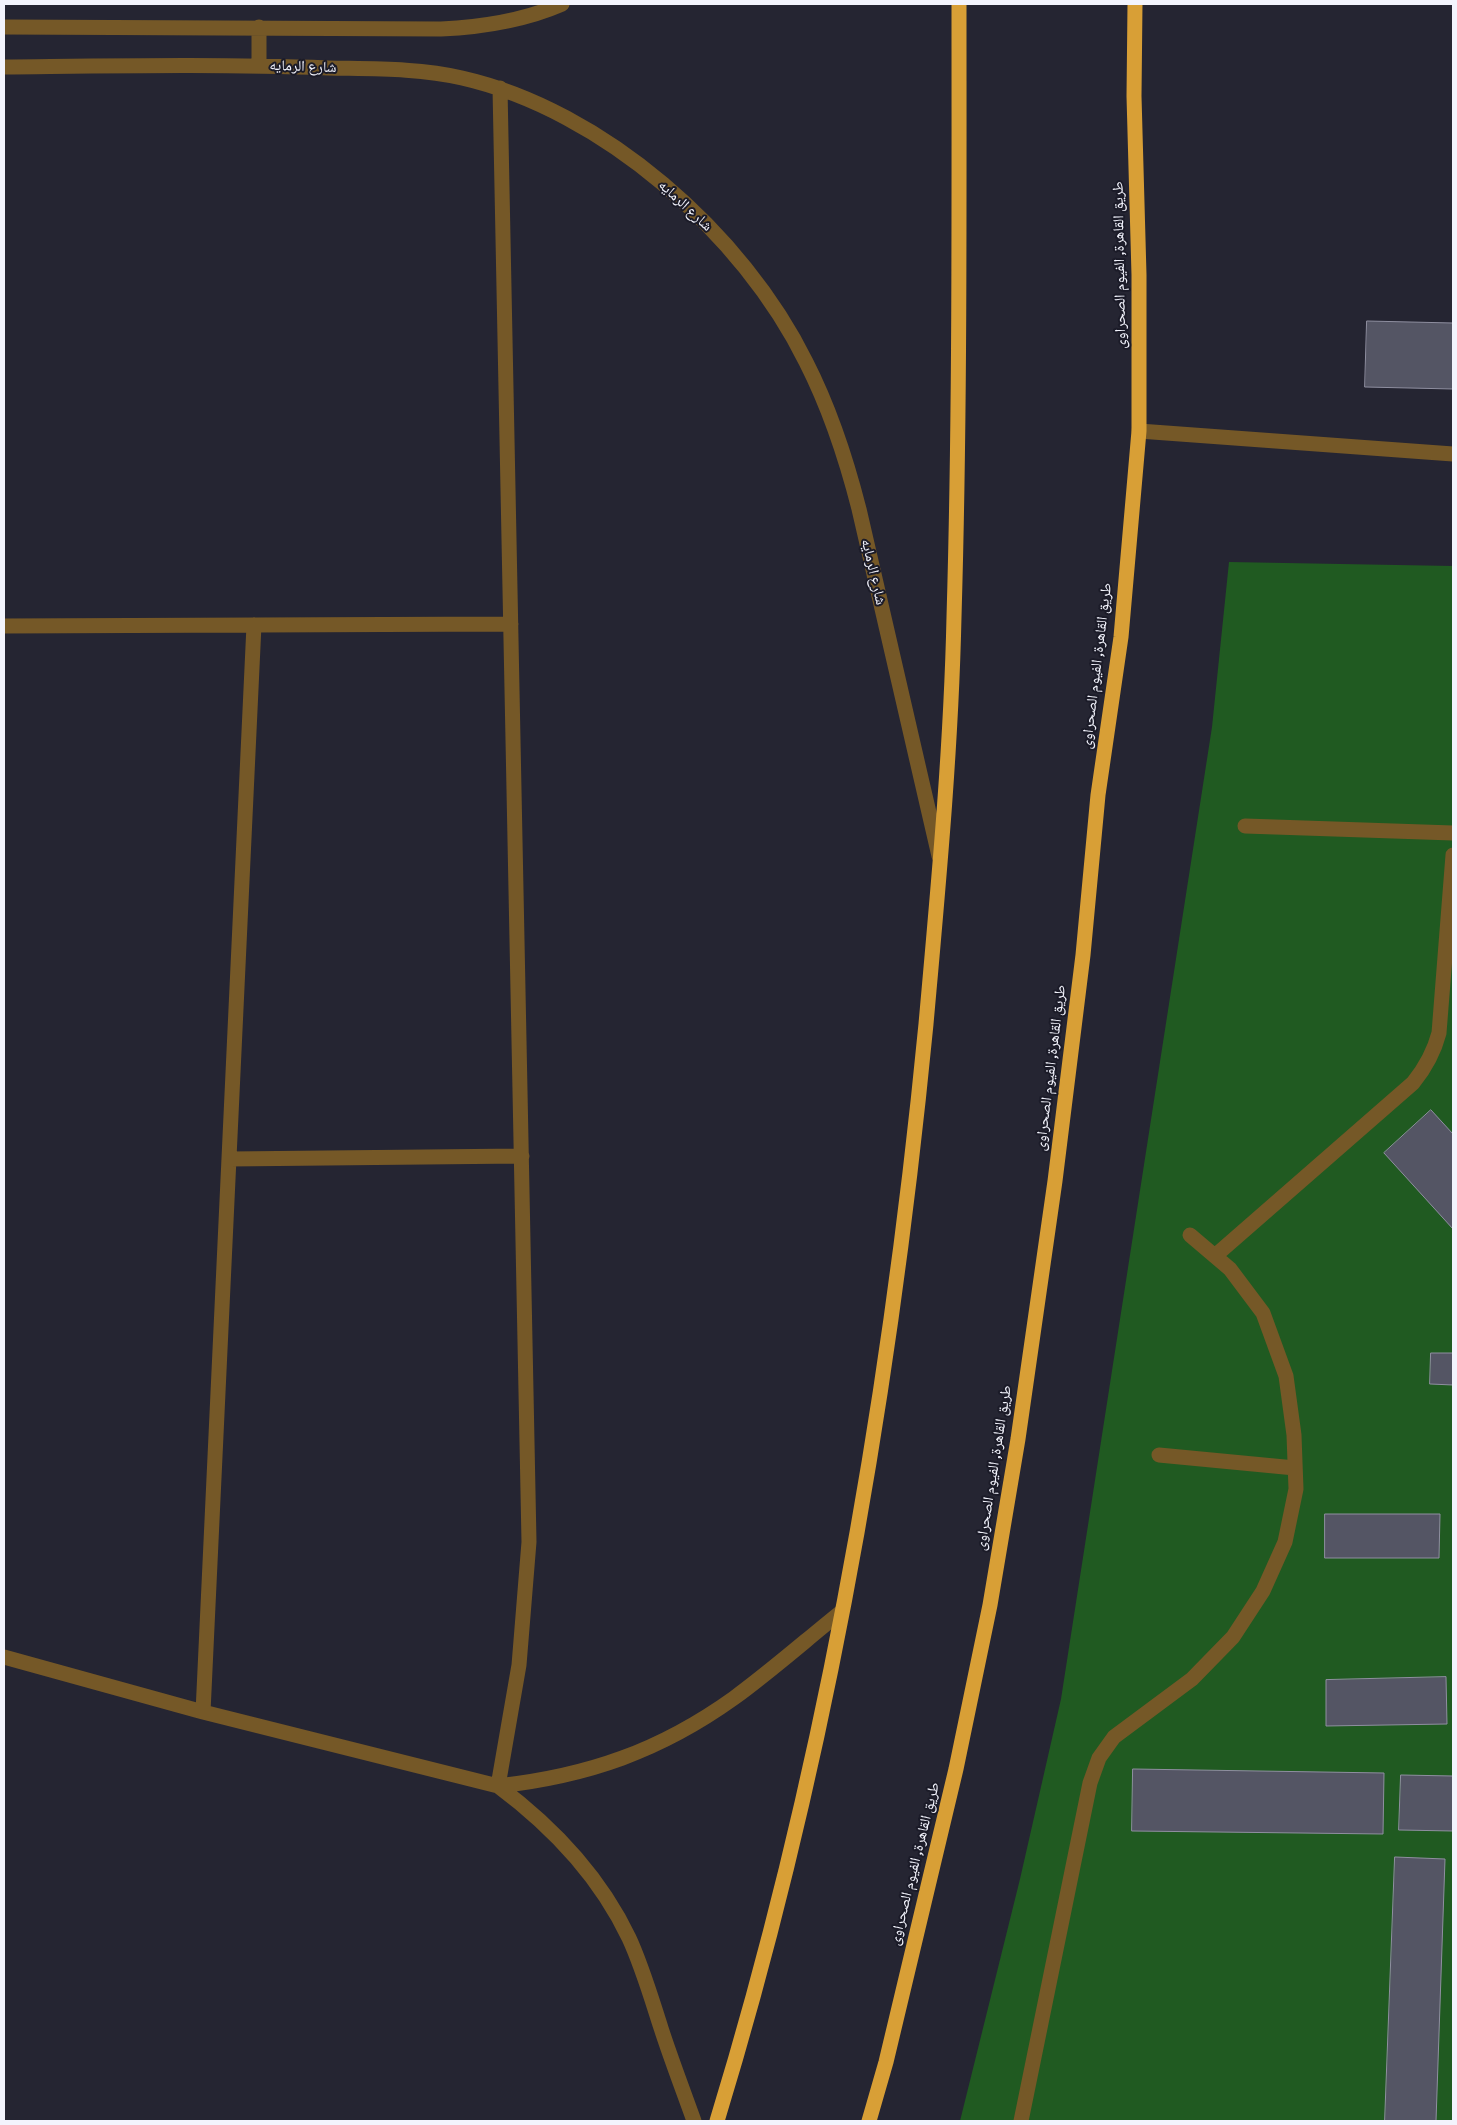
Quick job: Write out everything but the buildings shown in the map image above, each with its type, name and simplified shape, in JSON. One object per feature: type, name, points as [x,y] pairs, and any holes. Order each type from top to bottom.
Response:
[{"type":"highway","points":[[717,2121],[742,2041],[783,1883],[804,1793],[841,1612],[859,1521],[890,1329],[913,1156],[941,864],[954,620],[959,268],[959,4]]},
{"type":"highway","name":"طريق القاهرة, الفيوم الصحراوى","points":[[869,2121],[886,2062],[956,1769],[990,1605],[1018,1440],[1083,955],[1098,795],[1121,637],[1139,431],[1139,276],[1134,96],[1135,4]]},
{"type":"street","points":[[4,27],[441,29],[479,27],[522,19],[562,4]]},
{"type":"street","points":[[259,27],[259,65]]},
{"type":"street","name":"شارع الرمايه","points":[[4,67],[259,65],[417,71],[460,77],[500,88],[544,107],[590,132],[635,161],[676,194],[714,231],[748,271],[779,314],[806,360],[828,408],[846,458],[941,864]]},
{"type":"street","points":[[498,1786],[519,1665],[529,1542],[500,88]]},
{"type":"street","points":[[1139,431],[1453,454]]},
{"type":"street","points":[[4,626],[511,624]]},
{"type":"street","points":[[203,1712],[254,625]]},
{"type":"street","points":[[1245,826],[1453,833]]},
{"type":"street","points":[[1216,1255],[1413,1082],[1425,1068],[1440,1032],[1453,855]]},
{"type":"street","points":[[229,1159],[522,1156]]},
{"type":"street","points":[[1021,2121],[1088,1793],[1099,1758],[1114,1737],[1192,1679],[1233,1637],[1263,1591],[1285,1542],[1296,1489],[1294,1435],[1286,1376],[1263,1313],[1230,1269],[1216,1255],[1190,1235]]},
{"type":"street","points":[[1159,1456],[1295,1468]]},
{"type":"street","points":[[4,1658],[203,1712],[498,1786],[541,1781],[582,1772],[662,1741],[699,1721],[735,1698],[841,1612]]},
{"type":"street","points":[[498,1786],[531,1810],[560,1838],[610,1902],[629,1938],[644,1975],[694,2121]]},
{"type":"green space","points":[[1229,562],[1453,566],[1453,2121],[960,2121],[1020,1879],[1061,1699],[1212,727]]}]
